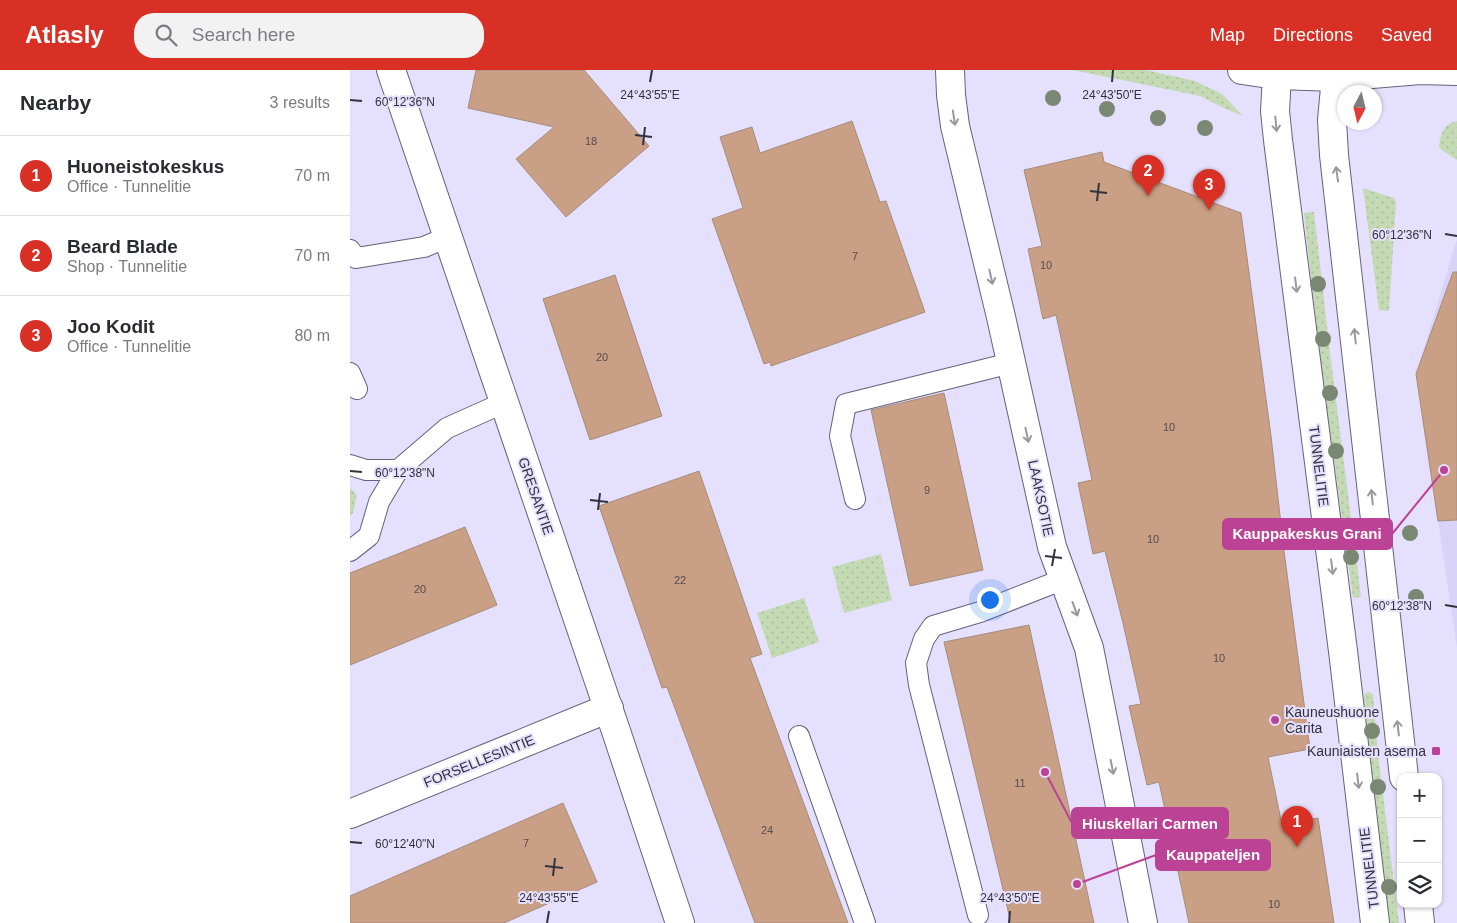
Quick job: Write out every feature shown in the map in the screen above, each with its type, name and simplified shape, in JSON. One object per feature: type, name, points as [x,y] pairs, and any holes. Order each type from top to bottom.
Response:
[{"type":"street","name":"GRESANTIE","points":[[391,70],[680,923]]},
{"type":"street","name":"LAAKSOTIE","points":[[950,70],[955,126],[1052,547],[1089,648],[1143,923]]},
{"type":"street","points":[[1242,70],[1334,73],[1420,70],[1457,71]]},
{"type":"street","name":"TUNNELITIE","points":[[1279,72],[1275,111],[1278,140],[1376,923]]},
{"type":"street","points":[[1334,73],[1332,120],[1334,155],[1404,773]]},
{"type":"street","name":"FORSELLESINTIE","points":[[350,814],[608,708]]},
{"type":"street","points":[[1418,908],[1420,923]]},
{"type":"lane","points":[[352,258],[424,246],[448,238]]},
{"type":"lane","points":[[855,499],[840,436],[846,404],[1011,363]]},
{"type":"lane","points":[[350,551],[370,536],[379,502],[398,470],[447,428],[503,402]]},
{"type":"lane","points":[[350,466],[366,470],[398,470]]},
{"type":"lane","points":[[978,916],[919,685],[916,663],[924,639],[932,626],[980,612],[1064,579]]},
{"type":"lane","points":[[800,736],[865,923]]},
{"type":"shaded area","points":[[1457,239],[1457,648],[1416,374]]},
{"type":"green space","points":[[1073,70],[1146,70],[1195,81],[1222,94],[1243,116],[1200,96]]},
{"type":"green space","points":[[1457,121],[1457,160],[1439,148],[1440,139],[1445,127]]},
{"type":"green space","points":[[1363,188],[1394,198],[1396,202],[1389,311],[1379,310]]},
{"type":"green space","points":[[1314,212],[1361,597],[1353,598],[1319,352],[1304,213]]},
{"type":"green space","points":[[350,488],[357,495],[353,513],[350,516]]},
{"type":"green space","points":[[881,554],[892,600],[844,613],[832,567]]},
{"type":"green space","points":[[804,598],[819,642],[772,658],[757,613]]},
{"type":"green space","points":[[1368,692],[1373,694],[1378,754],[1399,923],[1389,923],[1371,777],[1365,694]]},
{"type":"building","points":[[476,70],[584,70],[649,146],[566,217],[516,159],[554,127],[468,108]]},
{"type":"building","points":[[852,121],[880,202],[886,201],[925,312],[771,366],[770,362],[764,364],[712,219],[743,208],[720,137],[752,127],[760,153]]},
{"type":"building","points":[[1102,152],[1104,162],[1241,213],[1310,749],[1268,757],[1282,825],[1318,818],[1334,923],[1189,923],[1159,782],[1147,785],[1129,706],[1141,704],[1123,623],[1105,551],[1093,554],[1078,483],[1092,480],[1056,315],[1043,319],[1028,249],[1042,246],[1024,170]]},
{"type":"building","points":[[1453,272],[1457,272],[1457,520],[1438,521],[1416,374]]},
{"type":"building","points":[[615,275],[662,416],[590,440],[543,299]]},
{"type":"building","points":[[944,393],[983,570],[910,586],[871,410]]},
{"type":"building","points":[[699,471],[762,654],[750,658],[848,923],[755,923],[667,687],[662,688],[599,506]]},
{"type":"building","points":[[465,527],[497,605],[350,665],[350,573]]},
{"type":"building","points":[[1029,625],[1094,923],[1011,923],[944,642]]},
{"type":"building","points":[[563,803],[597,882],[504,923],[350,923],[350,896]]},
{"type":"place","name":"Beard Blade","points":[[1148,196]]},
{"type":"place","name":"Joo Kodit","points":[[1209,210]]},
{"type":"place","name":"Kauppakeskus Grani","points":[[1444,470]]},
{"type":"place","name":"Kauneushuone Carita","points":[[1275,720]]},
{"type":"place","name":"Kauniaisten asema","points":[[1436,751]]},
{"type":"place","name":"Hiuskellari Carmen","points":[[1045,772]]},
{"type":"place","name":"Huoneistokeskus","points":[[1297,847]]},
{"type":"place","name":"Kauppateljen","points":[[1077,884]]}]
